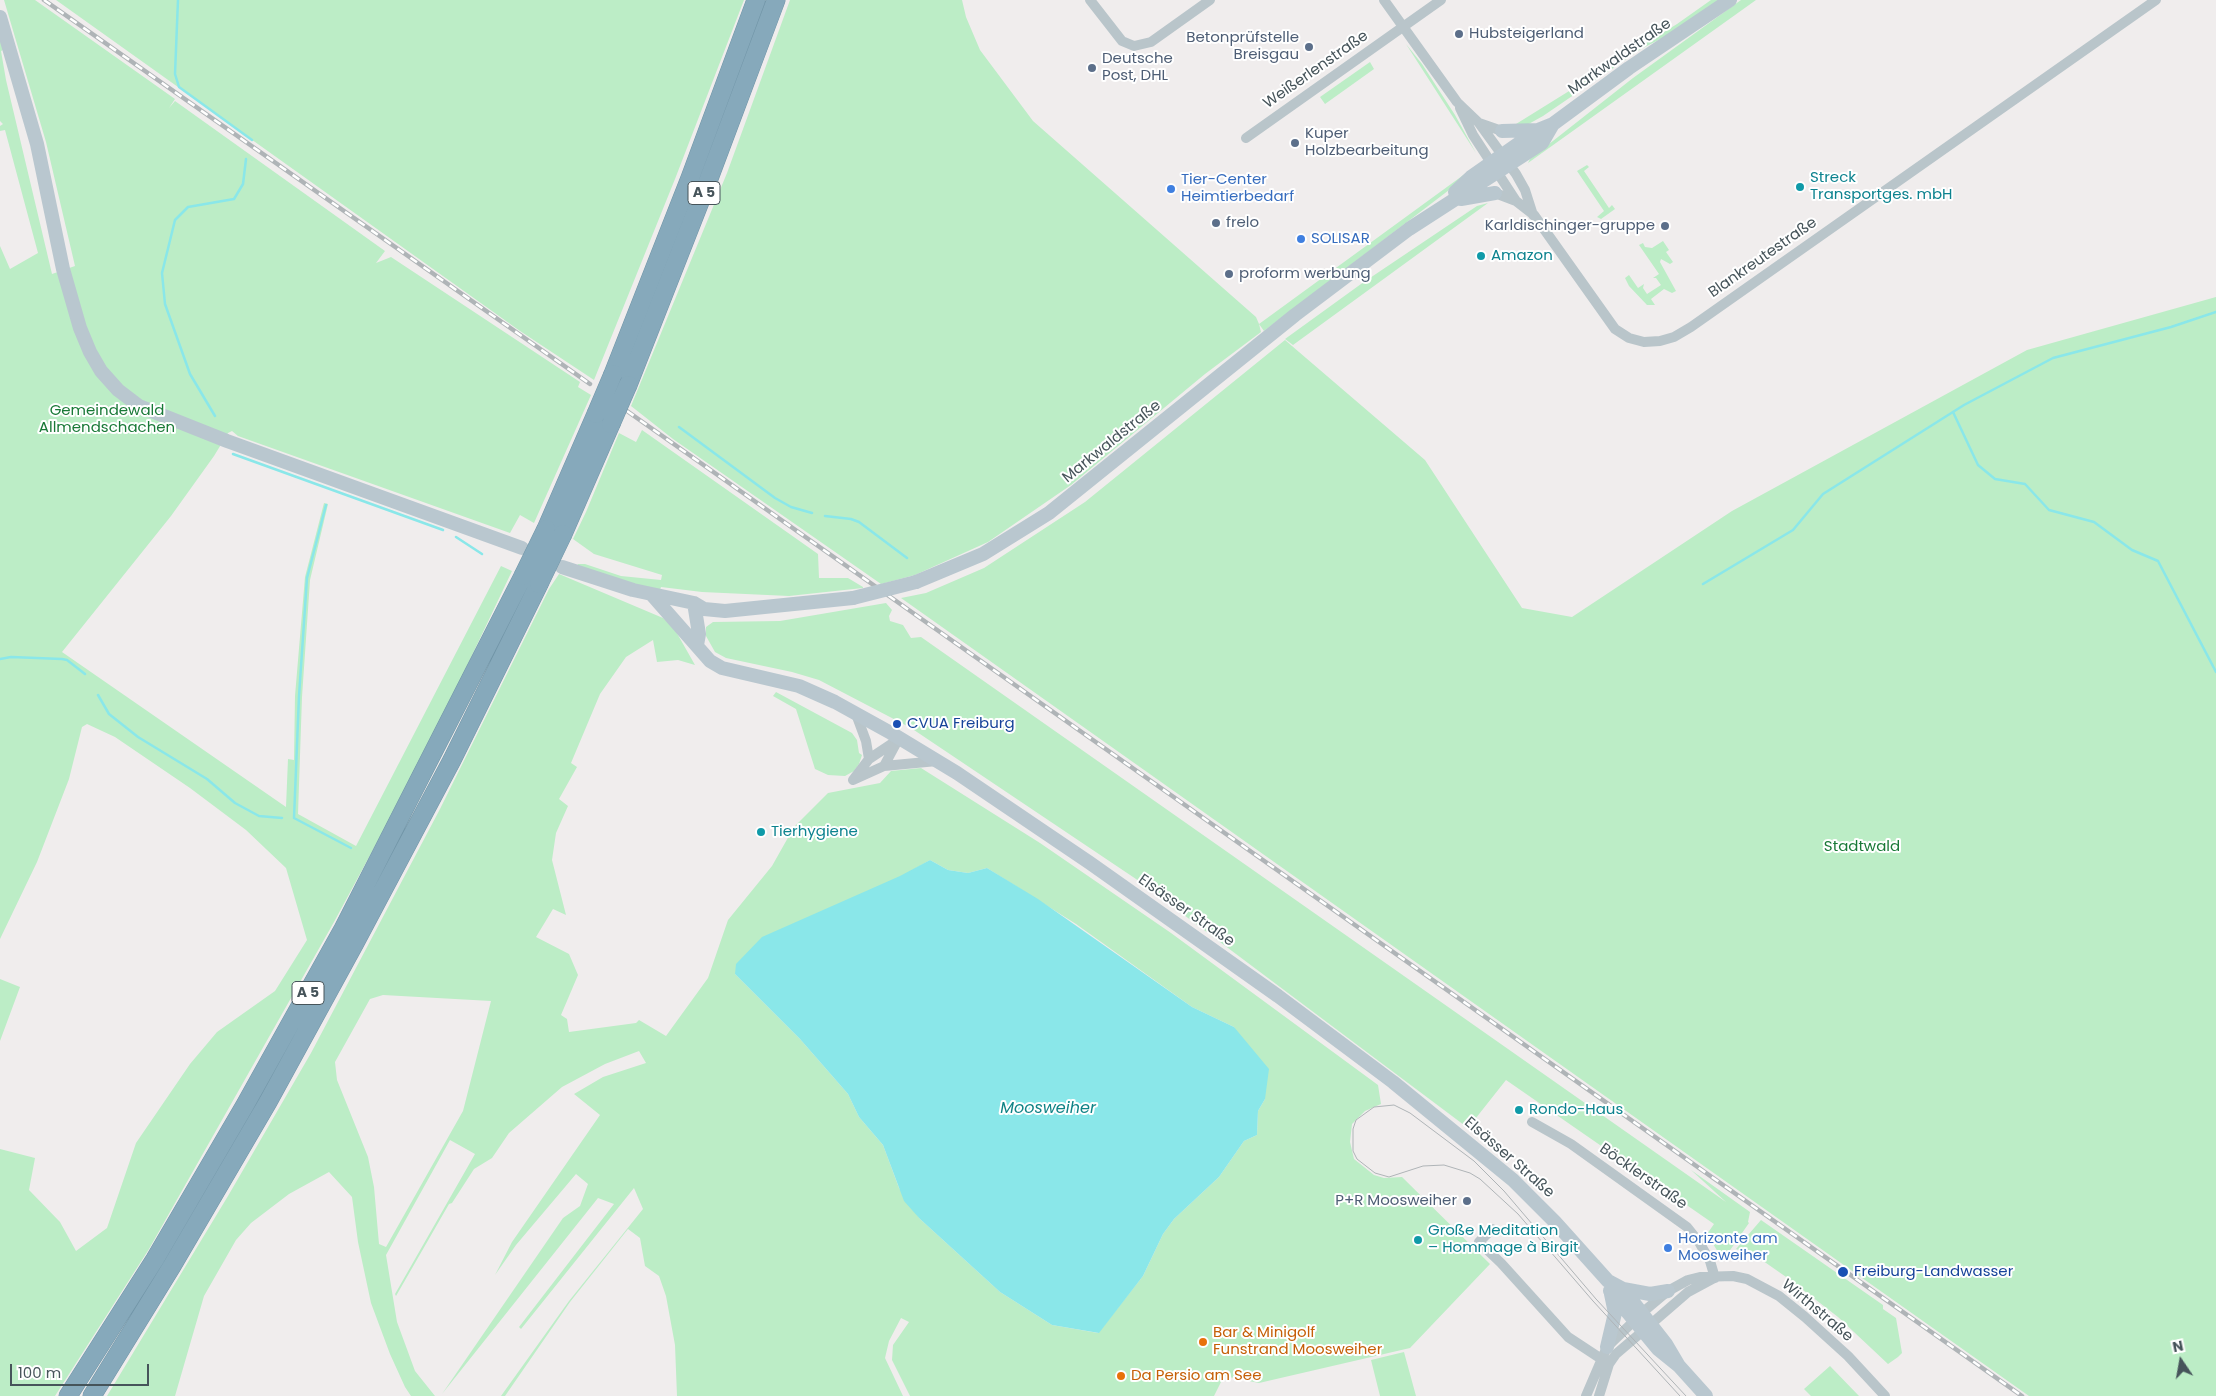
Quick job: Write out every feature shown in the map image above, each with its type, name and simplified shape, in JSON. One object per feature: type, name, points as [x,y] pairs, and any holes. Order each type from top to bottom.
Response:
[{"type":"highway","name":"A 5","points":[[92,1396],[172,1266],[268,1102],[447,769],[539,584],[554,531],[596,414],[690,178],[756,0]]},
{"type":"highway","name":"A 5","points":[[68,1396],[155,1259],[270,1062],[342,931],[523,576],[554,531],[612,424],[708,184],[776,0]]},
{"type":"main road","name":"Markwaldstraße","points":[[1500,164],[1538,130],[1554,124],[1629,68],[1730,0]]},
{"type":"main road","points":[[0,17],[37,144],[63,269],[80,328],[90,352],[101,371],[118,390],[139,406],[227,441],[522,548]]},
{"type":"main road","name":"Markwaldstraße","points":[[562,567],[652,595],[694,603],[704,609],[725,611],[808,605],[853,598],[916,582],[983,554],[1049,513],[1295,315],[1409,229],[1450,201],[1455,191],[1500,164],[1542,143],[1554,124]]},
{"type":"main road","points":[[1502,131],[1538,130]]},
{"type":"main road","points":[[1450,201],[1495,194]]},
{"type":"main road","name":"Elsässer Straße","points":[[652,595],[685,630],[710,661],[722,668],[792,684],[835,702],[900,738],[1118,882],[1278,996],[1393,1082],[1513,1180],[1555,1222],[1643,1322],[1658,1349],[1679,1366],[1706,1396]]},
{"type":"main road","points":[[685,630],[685,614],[694,603]]},
{"type":"main road","points":[[694,603],[699,634],[696,645]]},
{"type":"main road","points":[[1606,1357],[1615,1313],[1614,1287],[1650,1294],[1668,1291]]},
{"type":"street","points":[[1090,0],[1122,42],[1134,46],[1151,42],[1210,0]]},
{"type":"street","points":[[1384,0],[1458,102],[1479,123],[1500,164]]},
{"type":"street","name":"Weißerlenstraße","points":[[1246,138],[1441,0]]},
{"type":"street","name":"Blankreutestraße","points":[[1495,194],[1516,201],[1534,216],[1615,329],[1629,338],[1644,342],[1660,341],[1674,337],[1691,327],[2155,0]]},
{"type":"street","points":[[1458,102],[1473,135],[1500,164]]},
{"type":"street","points":[[1479,123],[1502,131]]},
{"type":"street","name":"Blankreutestraße","points":[[1500,164],[1525,190],[1534,216]]},
{"type":"street","name":"Blankreutestraße","points":[[1500,164],[1516,201]]},
{"type":"street","points":[[856,714],[866,741],[869,759]]},
{"type":"street","points":[[900,738],[869,759],[852,780],[884,766],[937,761]]},
{"type":"street","points":[[884,766],[900,738]]},
{"type":"street","name":"Böcklerstraße","points":[[1532,1122],[1571,1144],[1687,1227],[1700,1242],[1710,1261],[1715,1278]]},
{"type":"street","points":[[1492,1229],[1479,1242],[1501,1263],[1568,1337],[1606,1357],[1616,1354],[1643,1322]]},
{"type":"street","name":"Wirthstraße","points":[[1643,1322],[1668,1291],[1678,1284],[1700,1277],[1733,1276],[1747,1279],[1779,1296],[1848,1356],[1884,1396]]},
{"type":"street","name":"Wirthstraße","points":[[1643,1322],[1688,1292],[1715,1278]]},
{"type":"street","points":[[1586,1396],[1606,1357],[1643,1322]]},
{"type":"street","points":[[1599,1396],[1606,1357]]},
{"type":"green space","name":"Gemeindewald Allmendschachen","points":[[4,0],[35,0],[175,99],[169,108],[175,101],[385,251],[376,263],[391,257],[580,382],[578,387],[591,395],[534,523],[520,515],[510,533],[238,436],[232,431],[228,433],[171,516],[62,652],[286,807],[288,759],[294,760],[295,696],[305,577],[324,503],[328,504],[310,580],[302,697],[298,814],[356,846],[501,566],[512,571],[429,746],[334,922],[149,1249],[55,1396],[0,1396],[0,1149],[35,1158],[29,1190],[60,1222],[76,1251],[107,1228],[136,1143],[190,1064],[217,1032],[275,991],[307,940],[286,868],[246,830],[190,788],[115,737],[87,724],[82,727],[69,779],[37,862],[0,939],[0,246],[10,269],[38,253],[5,130],[0,131],[0,126],[3,124],[0,121],[0,32],[5,49],[1,51],[6,80],[52,274],[75,266],[46,142]]},
{"type":"green space","points":[[56,0],[744,0],[675,179],[594,380],[520,331]]},
{"type":"green space","points":[[790,0],[962,0],[966,17],[980,50],[1033,121],[1256,317],[1261,332],[1205,374],[1071,485],[988,542],[915,575],[881,584],[673,439],[631,406],[727,173]]},
{"type":"green space","points":[[1711,0],[1723,0],[1686,26],[1641,49],[1543,116],[1525,126],[1516,124],[1677,24]]},
{"type":"green space","points":[[1741,0],[1756,0],[1528,163],[1530,159],[1633,78]]},
{"type":"green space","points":[[1406,44],[1422,64],[1455,115],[1476,153]]},
{"type":"green space","points":[[1370,62],[1374,69],[1325,104],[1320,97]]},
{"type":"green space","points":[[1587,165],[1589,167],[1584,171],[1609,208],[1612,205],[1615,209],[1601,219],[1597,217],[1604,211],[1577,171]]},
{"type":"green space","points":[[1473,168],[1453,187],[1264,331],[1259,324]]},
{"type":"green space","points":[[1488,203],[1293,345],[1285,339],[1361,284],[1477,206]]},
{"type":"green space","points":[[1663,241],[1669,250],[1666,252],[1673,262],[1670,264],[1661,259],[1660,262],[1676,291],[1672,293],[1664,289],[1651,299],[1655,305],[1647,305],[1629,286],[1625,278],[1629,275],[1638,288],[1644,284],[1643,288],[1647,294],[1661,285],[1656,278],[1653,278],[1659,274],[1639,245],[1643,243],[1645,247],[1652,248]]},
{"type":"green space","name":"Stadtwald","points":[[2216,297],[2216,1396],[2029,1396],[901,598],[926,593],[984,568],[1085,502],[1285,340],[1425,460],[1522,608],[1572,617],[1732,511],[2027,350]]},
{"type":"green space","points":[[642,430],[818,554],[819,578],[848,578],[863,588],[789,596],[702,592],[661,587],[660,590],[636,585],[577,566],[578,564],[585,564],[621,576],[661,580],[662,575],[594,554],[573,539],[619,433],[636,442]]},
{"type":"green space","points":[[559,574],[663,618],[674,628],[695,665],[678,660],[657,662],[653,640],[626,657],[600,694],[571,763],[577,767],[559,799],[568,806],[556,833],[552,860],[566,915],[553,909],[536,937],[569,954],[578,975],[561,1015],[567,1019],[569,1032],[636,1023],[639,1020],[666,1036],[708,978],[728,920],[772,866],[794,827],[828,793],[880,783],[891,771],[921,768],[1040,843],[1171,933],[1378,1085],[1381,1104],[1365,1111],[1352,1124],[1350,1142],[1354,1159],[1374,1175],[1384,1178],[1402,1177],[1490,1264],[1410,1348],[1259,1383],[1224,1376],[1214,1396],[910,1396],[892,1360],[893,1345],[909,1322],[901,1318],[889,1341],[885,1358],[903,1396],[677,1396],[675,1345],[666,1296],[659,1276],[645,1266],[640,1238],[628,1229],[570,1302],[505,1396],[501,1396],[569,1301],[643,1209],[634,1188],[521,1329],[519,1327],[614,1204],[598,1198],[442,1394],[563,1218],[580,1206],[588,1184],[576,1174],[516,1245],[495,1275],[512,1242],[600,1115],[574,1094],[603,1077],[646,1063],[639,1051],[605,1064],[562,1087],[509,1133],[492,1158],[474,1169],[452,1203],[449,1204],[396,1296],[395,1294],[475,1154],[450,1140],[386,1255],[397,1322],[415,1371],[435,1396],[411,1396],[405,1387],[390,1354],[371,1303],[358,1242],[352,1197],[329,1172],[289,1194],[251,1223],[236,1240],[204,1296],[175,1396],[107,1396],[228,1196],[311,1053],[440,809],[549,589]],"holes":[[[930,860],[948,870],[968,873],[987,868],[1076,924],[1192,1007],[1234,1027],[1265,1099],[1258,1111],[1257,1135],[1244,1141],[1219,1177],[1174,1219],[1163,1234],[1143,1276],[1098,1333],[1052,1325],[1000,1292],[920,1219],[899,1188],[883,1145],[859,1117],[848,1094],[800,1039],[735,974]],[[383,995],[491,1001],[463,1111],[386,1247],[379,1244],[374,1187],[368,1157],[337,1080],[335,1062],[370,999]]]},
{"type":"green space","points":[[886,603],[892,610],[889,616],[890,621],[903,625],[911,638],[921,637],[1726,1202],[1691,1170],[1750,1212],[1749,1223],[1726,1256],[1718,1252],[1707,1234],[1714,1224],[1506,1080],[1468,1128],[1136,879],[911,728],[819,680],[792,672],[726,658],[715,652],[706,636],[706,627],[713,622],[780,621]]},
{"type":"green space","points":[[776,692],[852,733],[857,740],[859,753],[862,755],[854,771],[845,776],[828,775],[815,769],[796,709],[773,696]]},
{"type":"green space","points":[[0,979],[20,987],[0,1041]]},
{"type":"green space","points":[[1761,1220],[1883,1305],[1883,1309],[1896,1318],[1902,1353],[1888,1364],[1838,1317],[1789,1279],[1756,1256],[1736,1249]]},
{"type":"green space","points":[[1404,1352],[1416,1396],[1380,1396],[1371,1360]]},
{"type":"green space","points":[[1830,1366],[1859,1396],[1811,1396],[1804,1389]]},
{"type":"water","name":"Moosweiher","points":[[930,860],[948,870],[968,873],[987,868],[1038,899],[1192,1007],[1234,1027],[1269,1069],[1265,1099],[1258,1111],[1257,1135],[1244,1141],[1219,1177],[1174,1219],[1163,1234],[1143,1276],[1099,1333],[1052,1325],[1000,1292],[920,1219],[904,1201],[883,1145],[859,1117],[848,1094],[800,1039],[735,974],[736,964],[762,937],[900,876]]},
{"type":"waterway","points":[[178,0],[175,74],[179,87],[252,140]]},
{"type":"waterway","points":[[215,416],[190,374],[165,304],[162,273],[175,220],[188,207],[234,199],[243,184],[246,159]]},
{"type":"waterway","points":[[1703,584],[1793,530],[1823,494],[1964,405],[2053,358],[2171,327],[2216,312]]},
{"type":"waterway","points":[[1953,412],[1978,465],[1995,479],[2025,484],[2049,510],[2094,522],[2132,550],[2158,561],[2216,672]]},
{"type":"waterway","points":[[679,427],[775,498],[791,507],[812,513]]},
{"type":"waterway","points":[[233,454],[443,530]]},
{"type":"waterway","points":[[326,505],[307,578],[299,696],[294,818],[351,848]]},
{"type":"waterway","points":[[825,516],[851,519],[859,522],[907,558]]},
{"type":"waterway","points":[[456,537],[482,554]]},
{"type":"waterway","points":[[0,659],[11,657],[62,659],[67,660],[85,674]]},
{"type":"waterway","points":[[98,695],[109,714],[138,737],[207,779],[235,803],[259,816],[282,818]]},
{"type":"tram line","points":[[1680,1396],[1593,1301],[1518,1214],[1480,1179],[1470,1173],[1444,1165],[1423,1166],[1389,1177],[1375,1173],[1357,1159],[1353,1151],[1353,1129],[1356,1120],[1374,1107],[1394,1105],[1410,1113],[1474,1161],[1504,1191],[1596,1299],[1686,1396]]},
{"type":"railway","points":[[44,0],[590,384]]},
{"type":"railway","points":[[627,411],[2022,1396]]},
{"type":"place","name":"Hubsteigerland","points":[[1459,34]]},
{"type":"place","name":"Betonprüfstelle Breisgau","points":[[1309,47]]},
{"type":"place","name":"Deutsche Post, DHL","points":[[1092,68]]},
{"type":"place","name":"Kuper Holzbearbeitung","points":[[1295,143]]},
{"type":"place","name":"Streck Transportges. mbH","points":[[1800,187]]},
{"type":"place","name":"Tier-Center Heimtierbedarf","points":[[1171,189]]},
{"type":"place","name":"frelo","points":[[1216,223]]},
{"type":"place","name":"Karldischinger-gruppe","points":[[1665,226]]},
{"type":"place","name":"SOLISAR","points":[[1301,239]]},
{"type":"place","name":"Amazon","points":[[1481,256]]},
{"type":"place","name":"proform werbung","points":[[1229,274]]},
{"type":"place","name":"CVUA Freiburg","points":[[897,724]]},
{"type":"place","name":"Tierhygiene","points":[[761,832]]},
{"type":"place","name":"Rondo-Haus","points":[[1519,1110]]},
{"type":"place","name":"P+R Moosweiher","points":[[1467,1201]]},
{"type":"place","name":"Große Meditation – Hommage à Birgit","points":[[1418,1240]]},
{"type":"place","name":"Horizonte am Moosweiher","points":[[1668,1248]]},
{"type":"place","name":"Freiburg-Landwasser","points":[[1843,1272]]},
{"type":"place","name":"Bar & Minigolf Funstrand Moosweiher","points":[[1203,1342]]},
{"type":"place","name":"Da Persio am See","points":[[1121,1376]]}]
